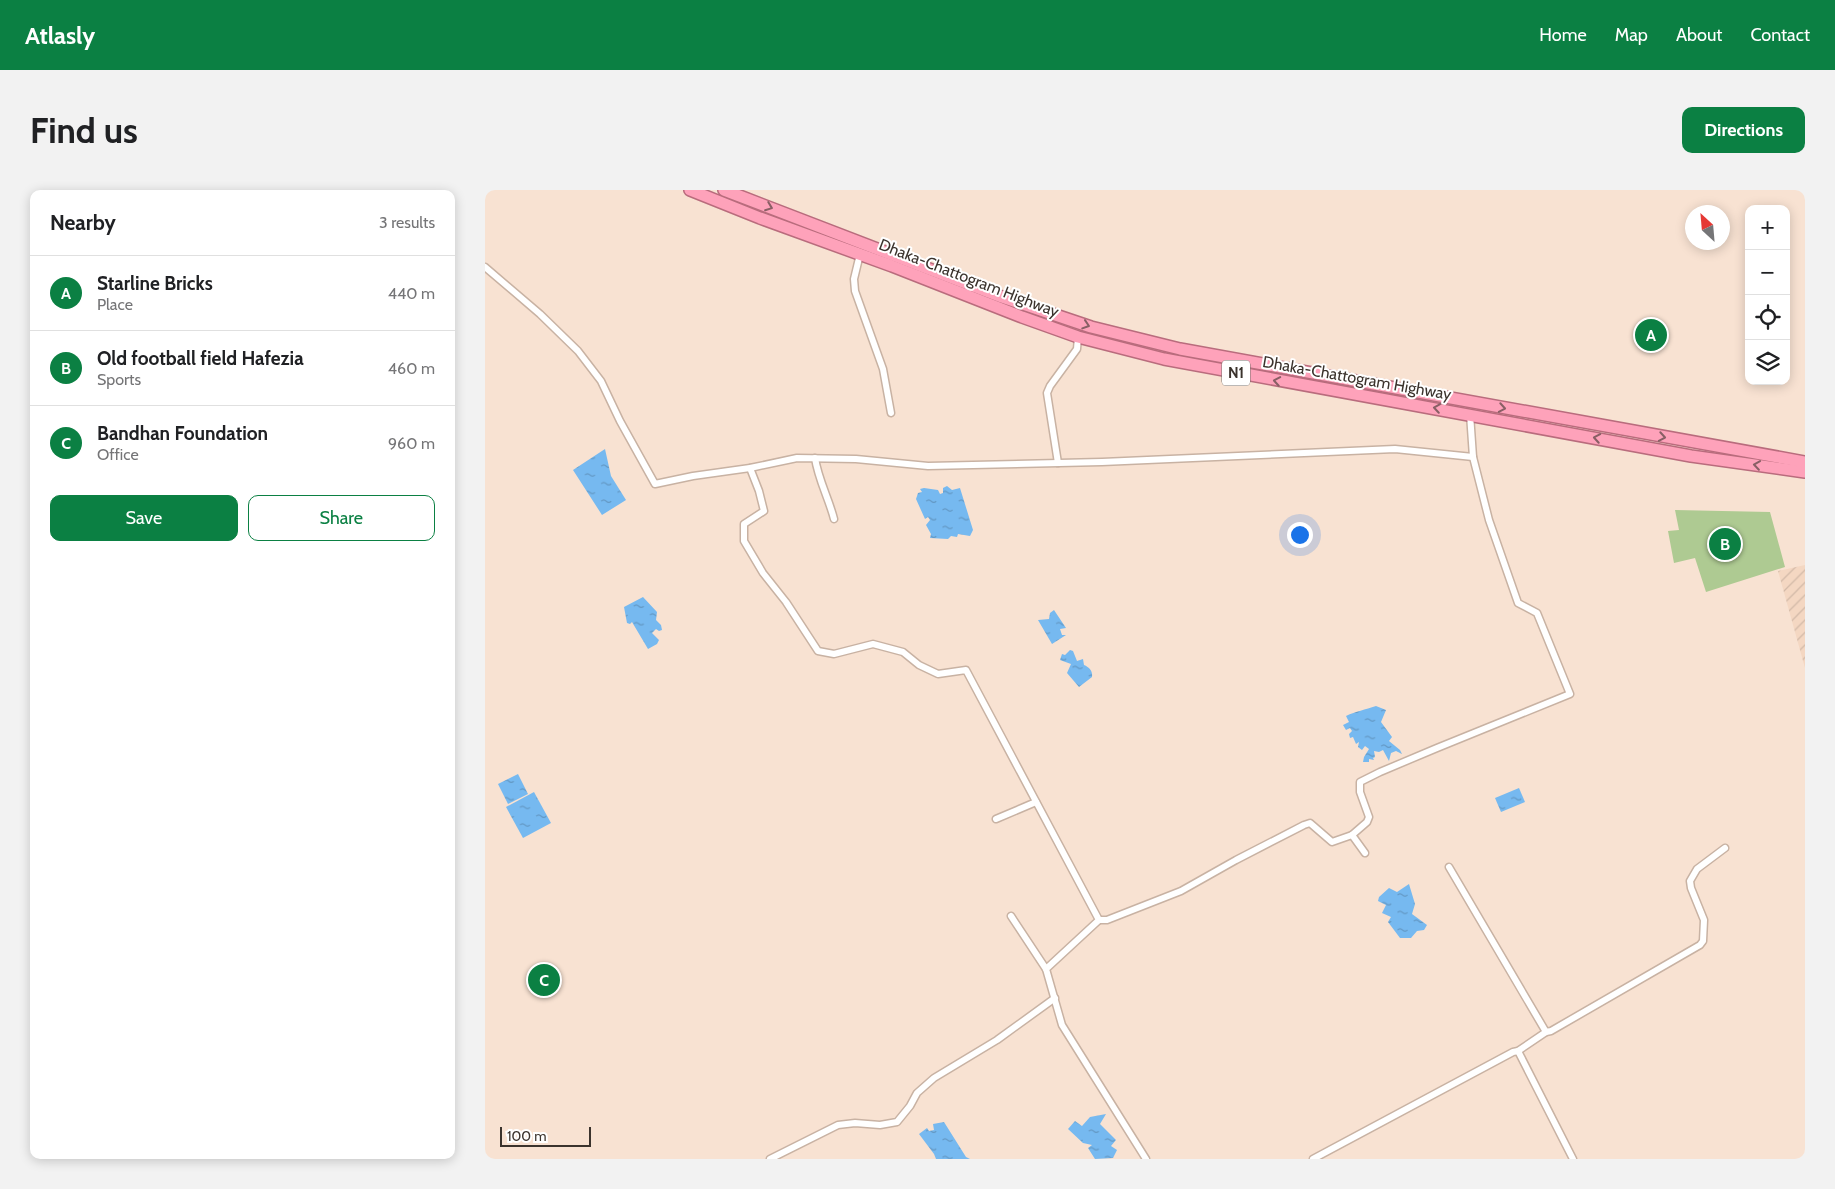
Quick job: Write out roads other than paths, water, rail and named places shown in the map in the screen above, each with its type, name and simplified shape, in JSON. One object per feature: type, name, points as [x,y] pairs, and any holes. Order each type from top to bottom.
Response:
[{"type":"highway","name":"Dhaka-Chattogram Highway","points":[[690,190],[1078,337],[1164,359],[1691,456],[1805,472]]},
{"type":"highway","name":"Dhaka-Chattogram Highway","points":[[724,190],[1002,297],[1109,332],[1180,349],[1805,462]]},
{"type":"street","points":[[860,254],[854,279],[855,291],[883,369],[891,413]]},
{"type":"street","points":[[485,267],[546,320],[578,351],[601,381],[620,421],[655,484],[797,458],[856,459],[928,466],[1058,463],[1395,449],[1473,458]]},
{"type":"street","points":[[1058,463],[1047,393],[1077,349],[1078,337]]},
{"type":"street","points":[[1046,969],[1099,920],[1107,920],[1181,891],[1303,825],[1310,823],[1331,842],[1352,835],[1367,822],[1369,817],[1360,792],[1360,782],[1413,758],[1570,694],[1537,613],[1518,603],[1489,520],[1473,458],[1471,414]]},
{"type":"street","points":[[815,458],[834,519]]},
{"type":"street","points":[[750,468],[764,511],[744,524],[744,541],[763,573],[786,602],[818,651],[834,654],[873,644],[903,652],[919,665],[938,674],[966,670],[1099,920]]},
{"type":"street","points":[[996,819],[1036,802]]},
{"type":"street","points":[[1352,835],[1365,853]]},
{"type":"street","points":[[1313,1159],[1513,1052],[1519,1052],[1546,1032],[1551,1031],[1700,945],[1703,941],[1704,920],[1690,881],[1697,869],[1725,848]]},
{"type":"street","points":[[1449,867],[1546,1032]]},
{"type":"street","points":[[1011,916],[1046,969],[1062,1024],[1145,1159]]},
{"type":"street","points":[[770,1159],[838,1125],[855,1123],[880,1125],[897,1122],[910,1106],[917,1093],[934,1078],[997,1040],[1055,998]]},
{"type":"street","points":[[1519,1052],[1573,1159]]},
{"type":"water","points":[[605,449],[611,476],[626,500],[602,515],[573,470]]},
{"type":"water","points":[[947,486],[952,490],[960,488],[973,530],[970,536],[958,534],[957,537],[951,536],[948,539],[930,538],[931,534],[926,525],[930,520],[928,517],[925,519],[916,499],[918,493],[922,492],[920,489],[938,490],[940,494],[943,493],[943,488]]},
{"type":"water","points":[[643,597],[657,612],[656,620],[661,625],[662,630],[656,629],[652,633],[659,640],[657,644],[648,649],[632,622],[630,624],[627,623],[624,607]]},
{"type":"water","points":[[1054,610],[1066,628],[1060,629],[1062,635],[1066,635],[1052,644],[1038,620],[1049,619],[1050,613]]},
{"type":"water","points":[[1070,650],[1073,651],[1077,661],[1083,659],[1084,665],[1092,673],[1092,677],[1079,687],[1067,673],[1071,664],[1060,660],[1062,654],[1065,655]]},
{"type":"water","points":[[1376,706],[1386,710],[1381,722],[1392,737],[1389,741],[1402,754],[1396,751],[1391,753],[1389,761],[1383,750],[1379,752],[1374,751],[1374,760],[1369,759],[1369,762],[1363,762],[1369,749],[1365,746],[1362,750],[1358,747],[1359,742],[1356,744],[1353,737],[1350,738],[1349,734],[1352,731],[1350,728],[1346,730],[1343,725],[1349,722],[1346,716]]},
{"type":"water","points":[[518,774],[528,794],[508,804],[498,784]]},
{"type":"water","points":[[1519,788],[1525,802],[1501,812],[1495,798]]},
{"type":"water","points":[[534,792],[551,823],[523,838],[506,807]]},
{"type":"water","points":[[1409,884],[1415,904],[1412,914],[1427,925],[1424,930],[1417,931],[1411,938],[1400,938],[1388,922],[1391,917],[1382,913],[1386,905],[1378,901],[1379,897],[1389,888],[1397,892]]},
{"type":"water","points":[[1106,1114],[1100,1124],[1116,1140],[1111,1146],[1117,1150],[1113,1158],[1095,1159],[1088,1148],[1092,1145],[1083,1143],[1068,1129],[1075,1121],[1082,1126],[1090,1117]]},
{"type":"water","points":[[944,1122],[966,1157],[970,1159],[936,1159],[919,1134],[927,1128],[929,1131],[934,1130],[933,1124]]},
{"type":"place","name":"Starline Bricks","points":[[1651,335]]},
{"type":"place","name":"Old football field Hafezia","points":[[1725,544]]},
{"type":"place","name":"Bandhan Foundation","points":[[544,980]]}]
